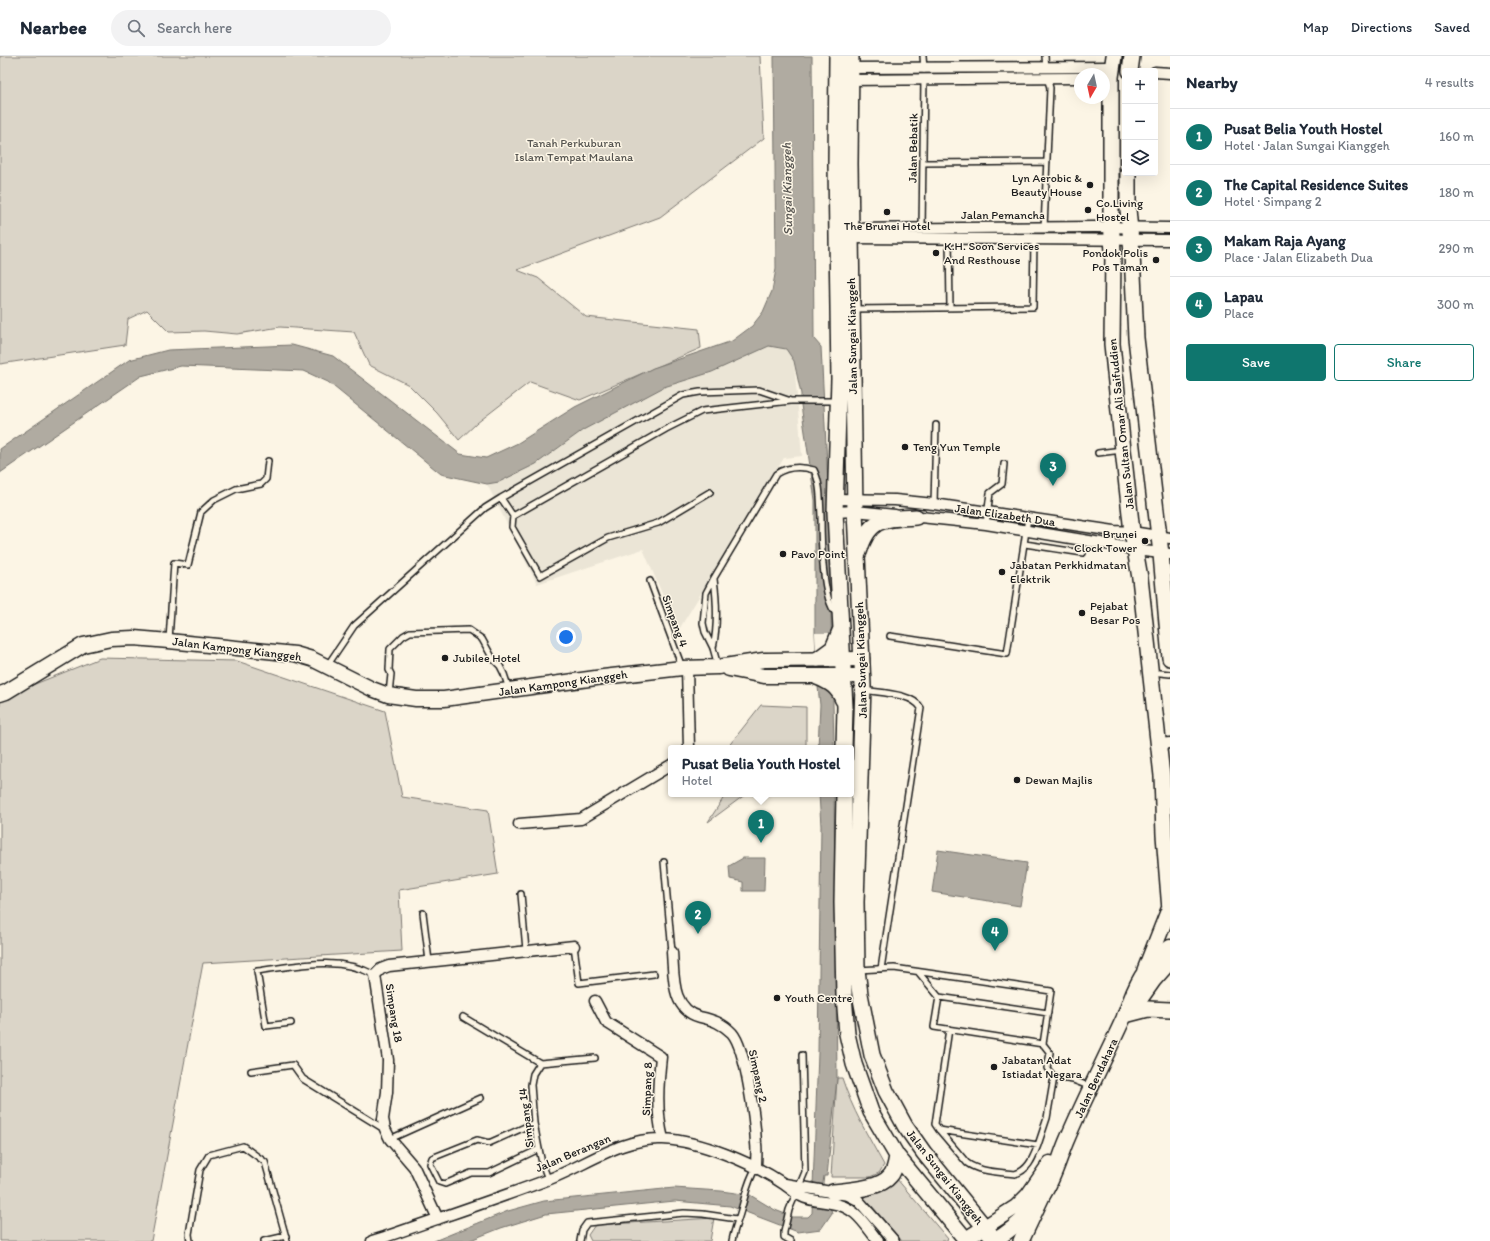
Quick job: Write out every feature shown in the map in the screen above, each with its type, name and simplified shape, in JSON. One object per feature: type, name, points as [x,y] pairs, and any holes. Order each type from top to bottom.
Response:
[{"type":"main road","points":[[1130,68],[1132,56]]},
{"type":"main road","name":"Jalan Sungai Kianggeh","points":[[844,68],[844,233],[833,401],[838,618],[837,679],[845,707],[844,745]]},
{"type":"main road","name":"Jalan Sultan Omar Ali Saifuddien","points":[[1110,69],[1112,338],[1114,369],[1132,532],[1140,578],[1150,672],[1164,743],[1162,776],[1164,835],[1170,910]]},
{"type":"main road","name":"Jalan Sultan Omar Ali Saifuddien","points":[[1128,176],[1134,303],[1139,366],[1151,471],[1164,536],[1170,658]]},
{"type":"main road","name":"Jalan Sungai Kianggeh","points":[[844,233],[852,309],[855,506],[863,683],[856,902],[857,970],[864,1021],[872,1055],[886,1091],[905,1126],[924,1153],[996,1241]]},
{"type":"main road","points":[[1114,369],[1139,366]]},
{"type":"main road","points":[[1126,474],[1151,471]]},
{"type":"main road","points":[[857,559],[866,533],[874,525],[885,519],[916,517]]},
{"type":"main road","name":"Jalan Kampong Kianggeh","points":[[0,694],[6,692],[83,645],[111,639],[134,638],[295,654],[312,659],[372,689],[388,695],[444,700],[603,677],[685,668],[718,667],[764,660],[812,659]]},
{"type":"main road","points":[[812,659],[837,655],[862,659]]},
{"type":"main road","name":"Jalan Kampong Kianggeh","points":[[718,667],[764,676],[812,677]]},
{"type":"main road","points":[[812,677],[863,683]]},
{"type":"main road","name":"Jalan Sungai Kianggeh","points":[[844,797],[842,902],[844,995],[847,1034],[854,1064],[871,1112],[897,1156],[965,1240]]},
{"type":"main road","points":[[1145,970],[1170,907]]},
{"type":"main road","name":"Jalan Bendahara","points":[[996,1241],[1030,1211],[1044,1194],[1066,1142],[1125,1015],[1133,993],[1145,970],[1154,959],[1170,947]]},
{"type":"main road","name":"Jalan Bendahara","points":[[1125,1015],[1142,997],[1154,980],[1170,962]]},
{"type":"main road","points":[[1125,1015],[1153,1009],[1170,1010]]},
{"type":"main road","name":"Jalan Bendahara","points":[[965,1240],[1016,1207],[1028,1195],[1066,1142]]},
{"type":"main road","points":[[832,1197],[882,1183],[890,1176],[895,1167],[897,1156]]},
{"type":"main road","points":[[1021,1241],[1044,1194]]},
{"type":"street","points":[[844,68],[1074,68]]},
{"type":"street","points":[[844,68],[924,80],[1074,78]]},
{"type":"street","points":[[1158,72],[1170,72]]},
{"type":"street","name":"Jalan Pemancha","points":[[844,233],[922,228],[1044,228],[1112,233]]},
{"type":"street","name":"Jalan Pemancha","points":[[844,233],[949,238],[1034,238],[1130,233],[1170,228]]},
{"type":"street","name":"Jalan Pemancha","points":[[1130,233],[1170,240]]},
{"type":"street","name":"Jalan Elizabeth Dua","points":[[855,506],[895,500],[934,504],[1114,531],[1164,536]]},
{"type":"street","name":"Jalan Elizabeth Dua","points":[[835,505],[855,506],[916,517],[1027,530],[1165,554]]},
{"type":"street","points":[[685,668],[689,745]]},
{"type":"street","points":[[520,824],[581,819],[668,767]]},
{"type":"street","name":"Simpang 18","points":[[438,1219],[414,1167],[390,1139],[385,1129],[383,1119],[387,1092],[388,1060],[375,975],[381,969],[389,966],[574,946]]},
{"type":"street","name":"Simpang 2","points":[[672,952],[676,993],[679,1002],[686,1010],[696,1016],[718,1022],[732,1034],[740,1049],[750,1093],[756,1143],[756,1168]]},
{"type":"street","name":"Simpang 8","points":[[595,1001],[606,1022],[661,1057],[659,1080],[659,1122],[663,1139]]},
{"type":"street","name":"Jalan Berangan","points":[[372,1241],[386,1239],[548,1179],[615,1149],[636,1142],[663,1139],[683,1142],[726,1154],[785,1184],[832,1197],[858,1215],[878,1241]]},
{"type":"street","name":"Jalan Berangan","points":[[802,1189],[807,1199],[848,1195],[858,1200],[894,1241]]},
{"type":"lane","name":"Jalan Bebatik","points":[[922,228],[923,56]]},
{"type":"lane","points":[[1044,228],[1050,88],[1047,79],[1045,56]]},
{"type":"lane","points":[[923,162],[1047,162]]},
{"type":"lane","points":[[949,238],[950,308]]},
{"type":"lane","points":[[852,309],[1033,307],[1034,238]]},
{"type":"lane","points":[[326,666],[354,626],[485,508],[683,395],[700,392],[759,390],[792,401]]},
{"type":"lane","points":[[513,516],[666,429],[702,411],[792,401],[833,401]]},
{"type":"lane","points":[[934,504],[936,425]]},
{"type":"lane","points":[[1098,453],[1123,450]]},
{"type":"lane","points":[[169,641],[174,563],[188,565],[201,512],[214,500],[227,493],[236,489],[261,484],[266,479],[268,461]]},
{"type":"lane","points":[[986,524],[990,493],[1002,484],[1004,464]]},
{"type":"lane","points":[[718,667],[713,648],[705,632],[703,623],[706,593],[776,474],[786,469],[799,467],[814,470],[817,476],[820,495],[825,582],[828,599],[838,618]]},
{"type":"lane","points":[[502,498],[513,516],[512,527],[540,576],[608,538],[658,523],[710,492]]},
{"type":"lane","points":[[890,636],[1007,654],[1028,518]]},
{"type":"lane","points":[[1025,544],[1083,553]]},
{"type":"lane","points":[[713,648],[716,634],[714,578]]},
{"type":"lane","name":"Simpang 4","points":[[650,581],[685,668]]},
{"type":"lane","points":[[388,695],[391,674],[389,670],[390,649],[403,636],[410,632],[469,630],[482,639],[493,659],[500,666],[509,690]]},
{"type":"lane","points":[[1150,672],[1170,674]]},
{"type":"lane","points":[[863,683],[908,697],[918,703],[921,708],[881,969]]},
{"type":"lane","points":[[664,862],[672,952]]},
{"type":"lane","points":[[521,894],[526,950]]},
{"type":"lane","points":[[423,913],[429,961]]},
{"type":"lane","points":[[574,946],[579,983],[654,974]]},
{"type":"lane","points":[[291,1022],[266,1026],[257,971],[320,963],[335,963],[357,967],[375,975]]},
{"type":"lane","points":[[857,970],[894,968],[1051,992],[1043,1044]]},
{"type":"lane","points":[[919,972],[939,997],[1048,1013]]},
{"type":"lane","points":[[939,997],[934,1027],[1043,1044],[1050,1053],[1047,1068],[1054,1077],[1073,1080],[1092,1087]]},
{"type":"lane","points":[[463,1017],[540,1063],[595,1058]]},
{"type":"lane","points":[[949,1029],[935,1124],[972,1167],[1015,1174],[1020,1173],[1029,1164],[1038,1145],[1047,1118],[1054,1077]]},
{"type":"lane","points":[[791,1241],[784,1237],[789,1210],[802,1189],[806,1172],[802,1055]]},
{"type":"lane","name":"Simpang 14","points":[[540,1063],[533,1074],[531,1085],[534,1124],[542,1163],[548,1179]]},
{"type":"lane","points":[[251,1071],[293,1065],[303,1079],[385,1129]]},
{"type":"lane","points":[[390,1139],[481,1098]]},
{"type":"lane","points":[[534,1124],[489,1143],[477,1140],[432,1158],[430,1164],[439,1182],[446,1184],[471,1173],[489,1173],[539,1149]]},
{"type":"lane","points":[[939,1130],[1038,1145]]},
{"type":"lane","points":[[190,1241],[189,1234],[200,1170],[209,1155],[243,1146],[265,1162],[286,1238],[264,1241]]},
{"type":"lane","points":[[732,1241],[746,1186],[756,1168]]},
{"type":"lane","points":[[580,1241],[582,1230],[587,1223],[684,1213],[737,1219]]},
{"type":"shaded area","points":[[769,346],[786,349],[794,361],[802,456],[784,458],[678,631],[643,549],[537,584],[487,484],[499,482],[536,464],[583,430],[664,387],[712,372]]},
{"type":"green space","name":"Tanah Perkuburan Islam Tempat Maulana","points":[[0,56],[760,56],[764,138],[660,217],[517,270],[538,278],[586,317],[699,329],[701,348],[580,400],[530,382],[477,423],[459,440],[437,413],[409,385],[369,365],[354,332],[280,327],[237,334],[204,331],[169,332],[147,310],[128,319],[125,345],[0,364]]},
{"type":"green space","points":[[100,658],[237,661],[385,711],[402,797],[488,810],[498,874],[399,890],[402,951],[203,963],[151,1241],[0,1241],[0,698]]},
{"type":"green space","points":[[761,705],[806,707],[806,745],[729,745]]},
{"type":"green space","points":[[724,797],[742,797],[708,822]]},
{"type":"green space","points":[[837,1078],[842,1078],[855,1112],[884,1165],[879,1173],[870,1177],[831,1177]]},
{"type":"green space","points":[[896,1178],[948,1239],[945,1241],[902,1241],[872,1206],[856,1192]]},
{"type":"green space","points":[[714,1218],[710,1241],[591,1241],[588,1235],[595,1225]]},
{"type":"water","name":"Sungai Kianggeh","points":[[774,56],[812,56],[814,339],[821,347],[828,484],[834,745],[818,745],[820,705],[815,633],[815,500],[801,405],[801,394],[794,361],[786,349],[769,346],[712,372],[664,387],[583,430],[536,464],[499,482],[487,484],[441,474],[328,382],[304,371],[181,366],[141,376],[0,473],[0,449],[129,360],[168,350],[292,345],[333,356],[460,454],[486,458],[518,443],[575,407],[653,368],[732,341],[752,326],[763,312],[772,291],[776,269]]},
{"type":"water","points":[[819,797],[834,797],[837,1078],[827,1176],[824,1176],[823,1183],[832,1213],[821,1229],[798,1232],[730,1206],[675,1201],[546,1214],[501,1228],[468,1241],[434,1241],[508,1211],[544,1201],[674,1188],[721,1191],[750,1195],[775,1210],[793,1217],[808,1217],[812,1213],[818,1053],[821,826]]},
{"type":"water","points":[[938,850],[1027,863],[1020,906],[932,892]]},
{"type":"water","points":[[743,858],[765,858],[764,891],[743,891],[743,882],[730,879],[729,866]]},
{"type":"pier","points":[[815,633],[832,633],[833,680],[817,678]]},
{"type":"place","name":"Lyn Aerobic & Beauty House","points":[[1090,185]]},
{"type":"place","name":"Co.Living Hostel","points":[[1088,210]]},
{"type":"place","name":"The Brunei Hotel","points":[[887,212]]},
{"type":"place","name":"K.H. Soon Services And Resthouse","points":[[936,253]]},
{"type":"place","name":"Pondok Polis Pos Taman","points":[[1156,260]]},
{"type":"place","name":"Teng Yun Temple","points":[[905,447]]},
{"type":"place","name":"Makam Raja Ayang","points":[[1053,486]]},
{"type":"place","name":"Brunei Clock Tower","points":[[1145,541]]},
{"type":"place","name":"Pavo Point","points":[[783,554]]},
{"type":"place","name":"Jabatan Perkhidmatan Elektrik","points":[[1002,572]]},
{"type":"place","name":"Pejabat Besar Pos","points":[[1082,613]]},
{"type":"place","name":"Jubilee Hotel","points":[[445,658]]},
{"type":"place","name":"Dewan Majlis","points":[[1017,780]]},
{"type":"place","name":"Pusat Belia Youth Hostel","points":[[761,843]]},
{"type":"place","name":"The Capital Residence Suites","points":[[698,934]]},
{"type":"place","name":"Lapau","points":[[995,951]]},
{"type":"place","name":"Youth Centre","points":[[777,998]]},
{"type":"place","name":"Jabatan Adat Istiadat Negara","points":[[994,1067]]}]
